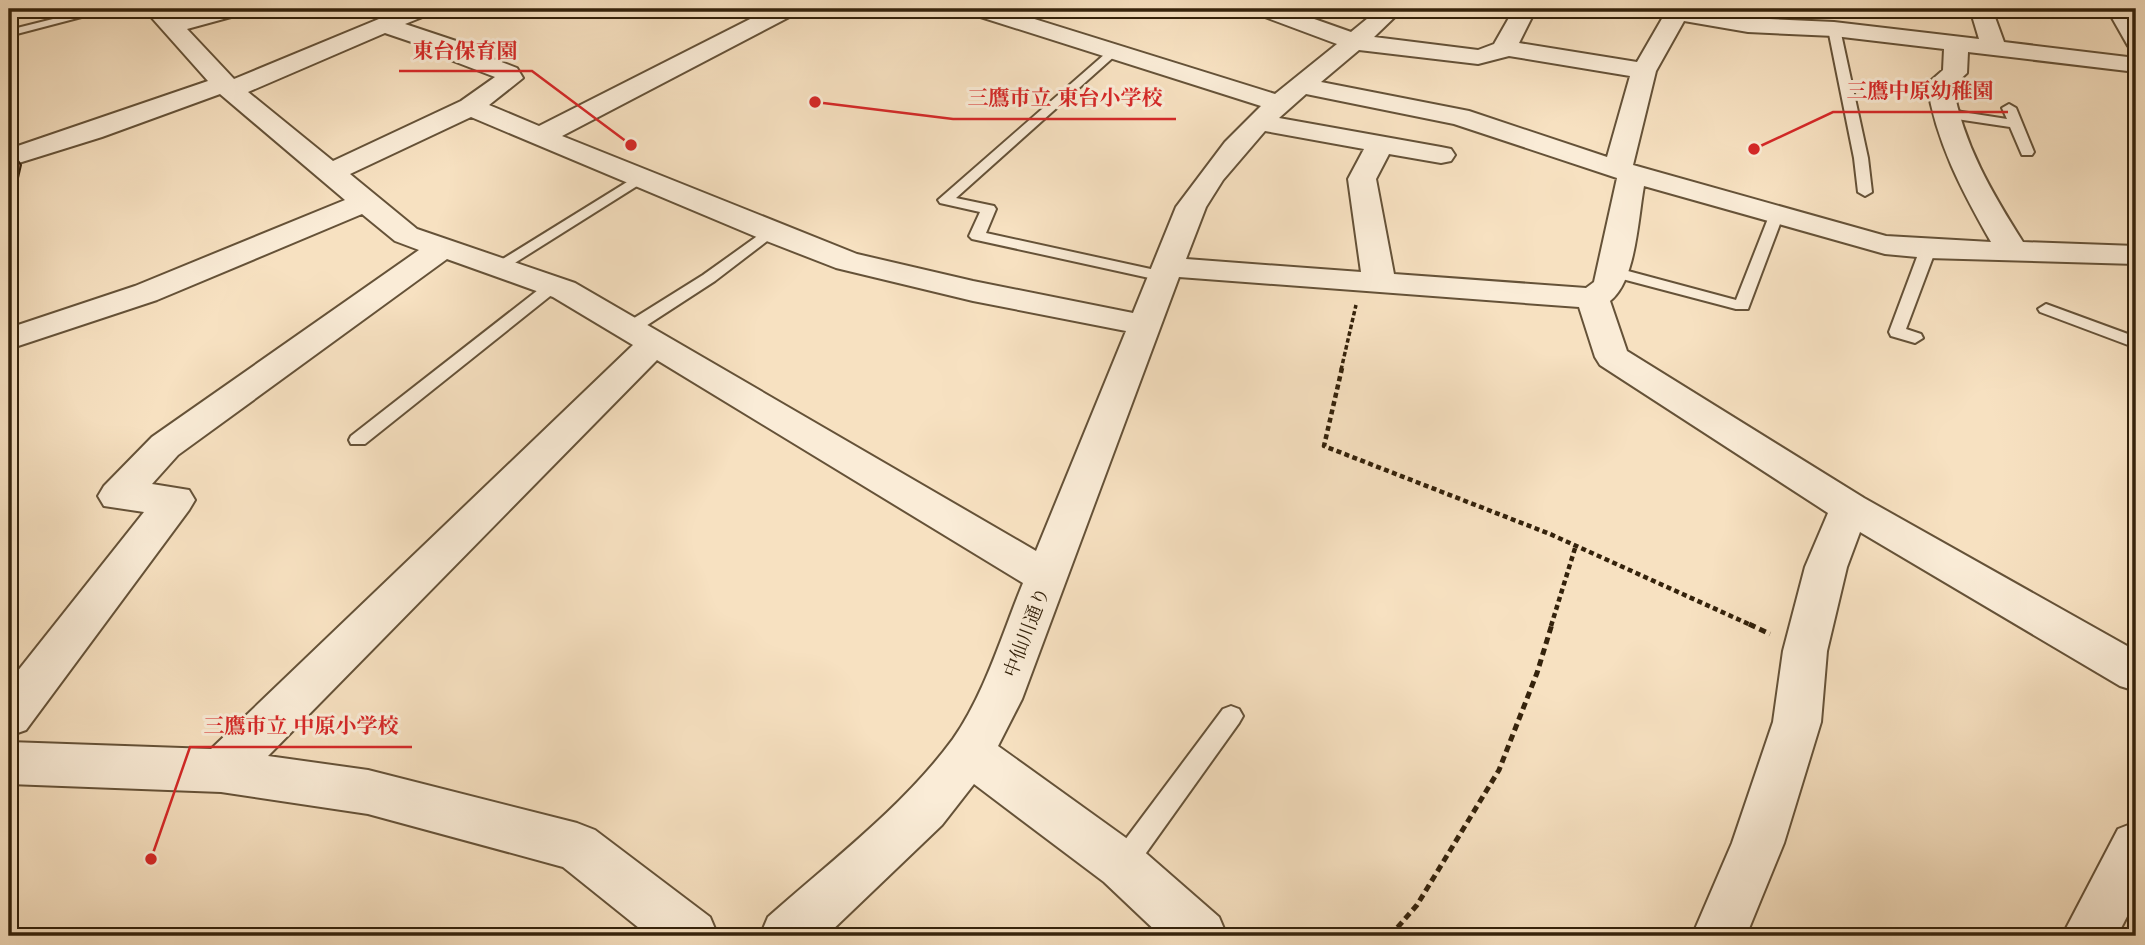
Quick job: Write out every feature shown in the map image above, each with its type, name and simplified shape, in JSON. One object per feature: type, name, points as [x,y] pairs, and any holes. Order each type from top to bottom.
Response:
[{"type":"street","points":[[163,18],[234,9]]},
{"type":"street","points":[[9,158],[227,87],[422,9]]},
{"type":"street","points":[[541,136],[787,9]]},
{"type":"street","points":[[979,9],[1113,51],[1267,113],[1380,144],[1441,155]]},
{"type":"street","points":[[1265,9],[1355,42],[1478,57],[1498,54],[1504,48],[1525,9]]},
{"type":"street","name":"中仙川通り","points":[[788,936],[924,809],[970,753],[999,699],[1191,207],[1214,170],[1267,113],[1392,9]]},
{"type":"street","points":[[1981,9],[1993,46]]},
{"type":"street","points":[[2118,9],[2136,41]]},
{"type":"street","points":[[2136,65],[1956,42],[1832,19],[1748,25],[1670,10],[1644,71],[1603,285],[1612,357],[1850,509],[2136,673]]},
{"type":"street","points":[[163,18],[227,87],[406,235],[564,290],[1047,576]]},
{"type":"street","points":[[330,173],[470,107],[510,79],[508,73],[457,54],[454,48],[384,25]]},
{"type":"street","points":[[1956,42],[1955,73],[1940,85],[1943,113],[1964,165],[2013,252]]},
{"type":"street","points":[[1504,48],[1644,71]]},
{"type":"street","points":[[1300,85],[1460,117],[1625,171],[1885,245],[1928,249],[2136,255]]},
{"type":"street","points":[[470,107],[847,261],[973,291],[1144,325]]},
{"type":"street","points":[[1370,282],[1362,179],[1380,144]]},
{"type":"street","points":[[9,339],[146,293],[365,202]]},
{"type":"street","points":[[9,716],[175,500],[118,496],[165,446],[441,249]]},
{"type":"street","points":[[1165,271],[1370,282],[1603,285]]},
{"type":"street","points":[[221,771],[642,337]]},
{"type":"street","points":[[1719,936],[1758,843],[1797,722],[1805,651],[1826,567],[1850,509]]},
{"type":"street","points":[[970,753],[1122,865],[1200,936]]},
{"type":"street","points":[[9,762],[221,771],[368,792],[578,847],[691,936]]},
{"type":"street","points":[[2089,936],[2136,846]]},
{"type":"lane","points":[[9,33],[106,9]]},
{"type":"lane","points":[[1832,19],[1861,158],[1865,192]]},
{"type":"lane","points":[[1113,51],[945,200],[989,209],[977,236],[1165,271]]},
{"type":"lane","points":[[2010,108],[2027,152]]},
{"type":"lane","points":[[1943,113],[2014,124]]},
{"type":"lane","points":[[496,268],[640,178]]},
{"type":"lane","points":[[1603,285],[1742,306],[1776,216]]},
{"type":"lane","points":[[642,337],[709,278],[771,232]]},
{"type":"lane","points":[[1915,338],[1897,332],[1928,249]]},
{"type":"lane","points":[[358,440],[553,286]]},
{"type":"lane","points":[[2046,309],[2136,343]]},
{"type":"lane","points":[[1122,865],[1231,716]]},
{"type":"path","points":[[1370,282],[1324,446],[1447,490],[1664,582],[1805,651]]},
{"type":"path","points":[[1390,936],[1417,905],[1499,770],[1537,673],[1576,545]]},
{"type":"place","name":"三鷹市立 東台小学校","points":[[815,102]]},
{"type":"place","name":"東台保育園","points":[[631,145]]},
{"type":"place","name":"三鷹中原幼稚園","points":[[1754,149]]},
{"type":"place","name":"三鷹市立 中原小学校","points":[[151,859]]}]
